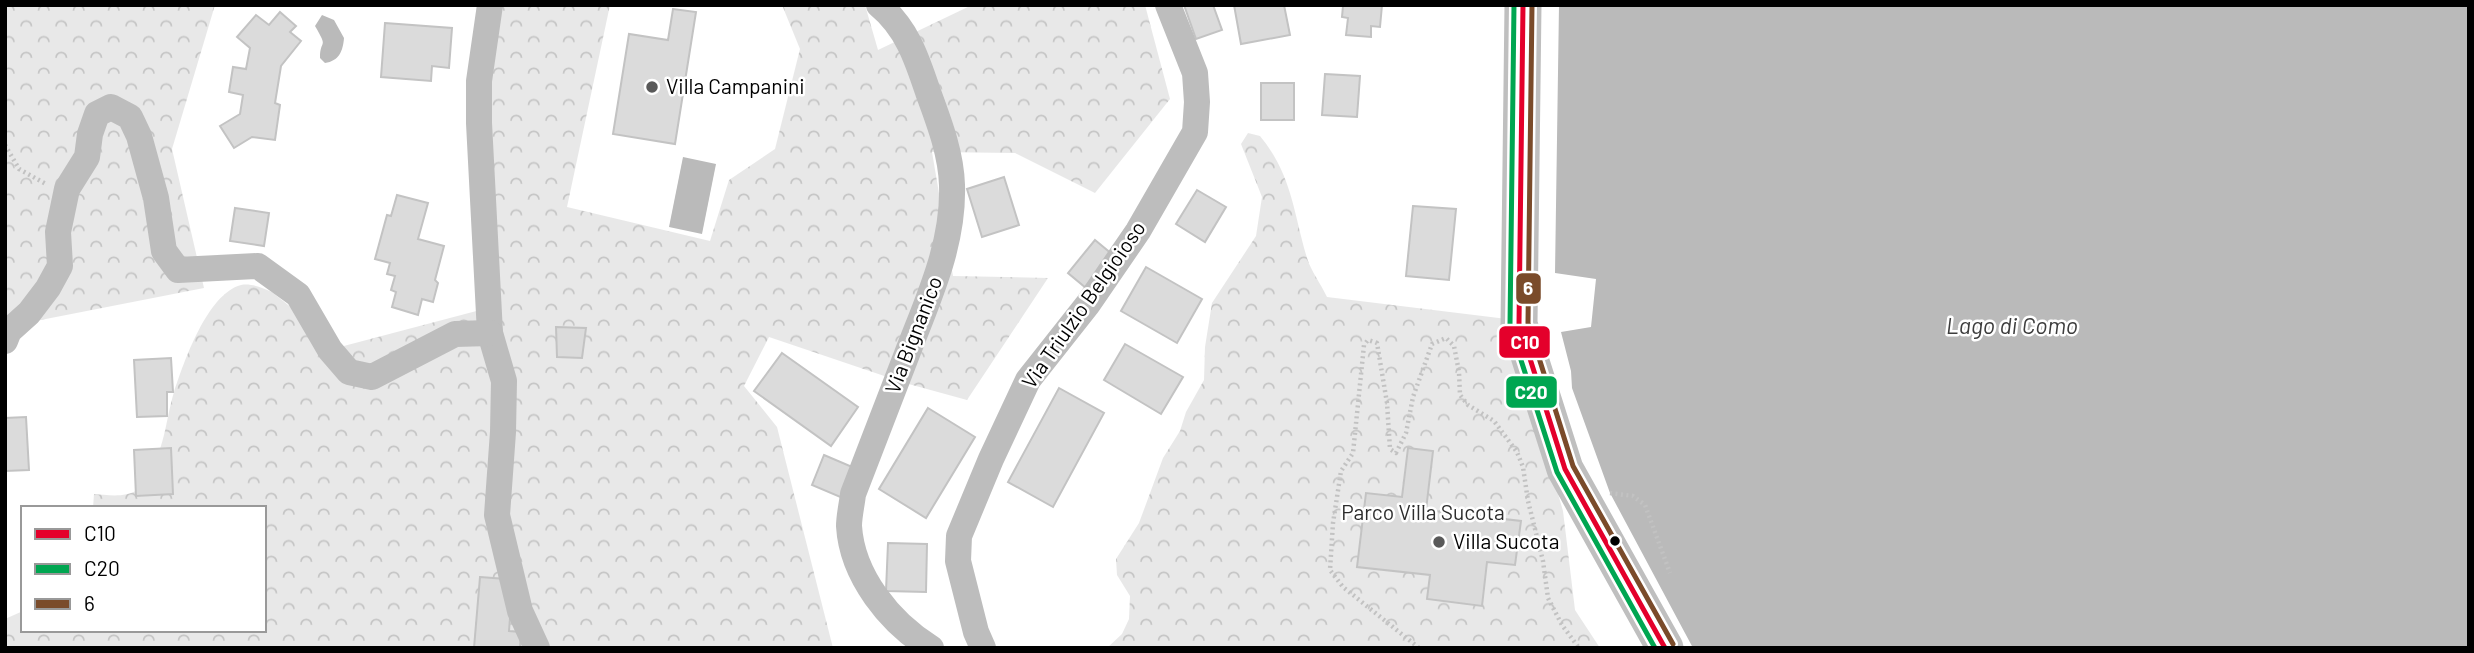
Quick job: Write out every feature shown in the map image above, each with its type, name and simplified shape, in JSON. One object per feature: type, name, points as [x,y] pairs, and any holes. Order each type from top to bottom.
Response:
[{"type":"main road","points":[[1523,5],[1519,324],[1564,469],[1665,648]]},
{"type":"street","points":[[490,5],[479,81],[479,123],[490,334],[504,381],[497,515],[520,611],[537,648]]},
{"type":"street","name":"Via Bignanico","points":[[879,5],[900,24],[915,54],[950,163],[952,187],[943,259],[932,295],[853,494],[849,526],[856,555],[872,591],[888,613],[915,638],[932,648]]},
{"type":"street","name":"Via Triulzio Belgioioso","points":[[983,648],[976,632],[958,561],[959,536],[964,523],[1028,380],[1088,304],[1138,230],[1195,132],[1195,73],[1168,5]]},
{"type":"street","points":[[5,341],[9,331],[29,313],[48,288],[60,266],[58,232],[67,189],[87,157],[90,134],[97,114],[111,107],[130,117],[139,136],[156,198],[164,251],[177,270],[258,267],[298,295],[330,350],[349,372],[372,377],[455,334],[490,334]]},
{"type":"path","points":[[5,145],[19,169],[53,187],[67,189]]},
{"type":"path","points":[[1419,648],[1343,586],[1330,570],[1340,471],[1353,453],[1364,345],[1368,340],[1377,344],[1387,403],[1390,449],[1396,453],[1406,433],[1413,397],[1432,344],[1446,338],[1454,346],[1460,395],[1468,405],[1494,421],[1517,452],[1523,467],[1543,561],[1548,598],[1562,625],[1579,648]]},
{"type":"path","points":[[1609,492],[1633,496],[1644,505],[1670,573]]},
{"type":"green space","points":[[5,5],[215,5],[172,149],[204,288],[5,327]]},
{"type":"green space","points":[[481,5],[610,5],[567,207],[710,241],[729,180],[775,149],[800,49],[782,5],[865,5],[878,50],[972,5],[1145,5],[1170,99],[1095,193],[1015,153],[932,152],[953,276],[1048,278],[967,400],[905,383],[769,337],[744,386],[777,427],[833,648],[5,648],[5,619],[21,612],[21,632],[266,632],[266,506],[93,506],[94,494],[122,495],[139,488],[157,457],[174,392],[199,331],[207,315],[229,291],[241,285],[253,285],[272,292],[340,347],[484,309]]},
{"type":"green space","name":"Parco Villa Sucota","points":[[1248,133],[1260,136],[1279,165],[1309,263],[1327,297],[1507,319],[1563,511],[1575,610],[1600,648],[1107,648],[1122,634],[1129,619],[1130,596],[1117,575],[1116,559],[1139,523],[1163,458],[1180,431],[1186,412],[1204,380],[1205,347],[1212,303],[1256,236],[1262,197],[1241,144]]},
{"type":"water","name":"Lago di Como","points":[[1559,5],[2469,5],[2469,648],[1693,648],[1610,493],[1572,388],[1571,371],[1561,332],[1591,327],[1596,279],[1555,273]]},
{"type":"water","points":[[322,15],[334,20],[344,38],[339,55],[325,63],[320,58],[323,41],[315,26]]},
{"type":"water","points":[[683,157],[716,164],[702,234],[669,227]]},
{"type":"building","points":[[1184,5],[1213,5],[1222,30],[1196,39]]},
{"type":"building","points":[[1234,5],[1284,5],[1290,35],[1241,44]]},
{"type":"building","points":[[1382,5],[1380,27],[1371,26],[1371,37],[1346,35],[1348,18],[1342,17],[1343,6]]},
{"type":"building","name":"Villa Campanini","points":[[673,9],[696,12],[675,144],[613,134],[629,34],[668,40]]},
{"type":"building","points":[[280,12],[296,26],[290,32],[301,41],[281,66],[275,103],[280,105],[275,140],[252,137],[234,148],[220,126],[240,114],[243,95],[229,92],[233,67],[246,69],[250,48],[237,37],[256,15],[269,25]]},
{"type":"building","points":[[385,23],[452,28],[449,68],[432,66],[431,81],[381,77]]},
{"type":"building","points":[[1325,74],[1360,76],[1357,117],[1322,115]]},
{"type":"building","points":[[1261,83],[1294,83],[1294,120],[1261,120]]},
{"type":"building","points":[[1004,177],[1019,225],[982,237],[967,189]]},
{"type":"building","points":[[1197,190],[1226,207],[1205,242],[1176,224]]},
{"type":"building","points":[[397,195],[428,203],[418,239],[444,246],[435,280],[438,283],[433,302],[422,299],[418,315],[392,307],[396,292],[391,290],[395,276],[387,274],[390,263],[375,259],[387,215],[391,216]]},
{"type":"building","points":[[1413,206],[1456,209],[1449,280],[1406,276]]},
{"type":"building","points":[[235,208],[269,213],[264,246],[230,241]]},
{"type":"building","points":[[1095,240],[1113,255],[1086,288],[1068,273]]},
{"type":"building","points":[[1146,267],[1202,299],[1177,343],[1121,311]]},
{"type":"building","points":[[556,327],[586,328],[582,358],[557,357]]},
{"type":"building","points":[[1125,344],[1183,377],[1161,414],[1104,380]]},
{"type":"building","points":[[782,353],[858,407],[831,446],[754,391]]},
{"type":"building","points":[[171,358],[173,392],[167,392],[167,416],[137,417],[134,360]]},
{"type":"building","points":[[1059,388],[1104,413],[1053,507],[1008,482]]},
{"type":"building","points":[[928,408],[975,437],[926,518],[879,489]]},
{"type":"building","points":[[26,417],[29,470],[5,471],[5,418]]},
{"type":"building","points":[[171,448],[173,494],[136,496],[134,450]]},
{"type":"building","name":"Villa Sucota","points":[[1408,448],[1433,451],[1426,510],[1521,521],[1515,565],[1487,562],[1482,606],[1427,599],[1430,575],[1357,567],[1366,493],[1402,497]]},
{"type":"building","points":[[824,455],[857,469],[845,499],[812,485]]},
{"type":"building","points":[[888,543],[927,544],[926,592],[886,591]]},
{"type":"building","points":[[480,577],[506,579],[511,605],[509,631],[521,632],[520,648],[474,648]]},
{"type":"transit line","name":"C20","points":[[1514,5],[1510,326],[1557,472],[1655,648]]},
{"type":"transit line","name":"C10","points":[[1523,5],[1519,324],[1565,469],[1665,648]]},
{"type":"transit line","name":"6","points":[[1532,5],[1528,323],[1573,466],[1673,644]]},
{"type":"place","name":"Villa Campanini","points":[[652,87]]},
{"type":"place","name":"Villa Sucota","points":[[1439,542]]}]
